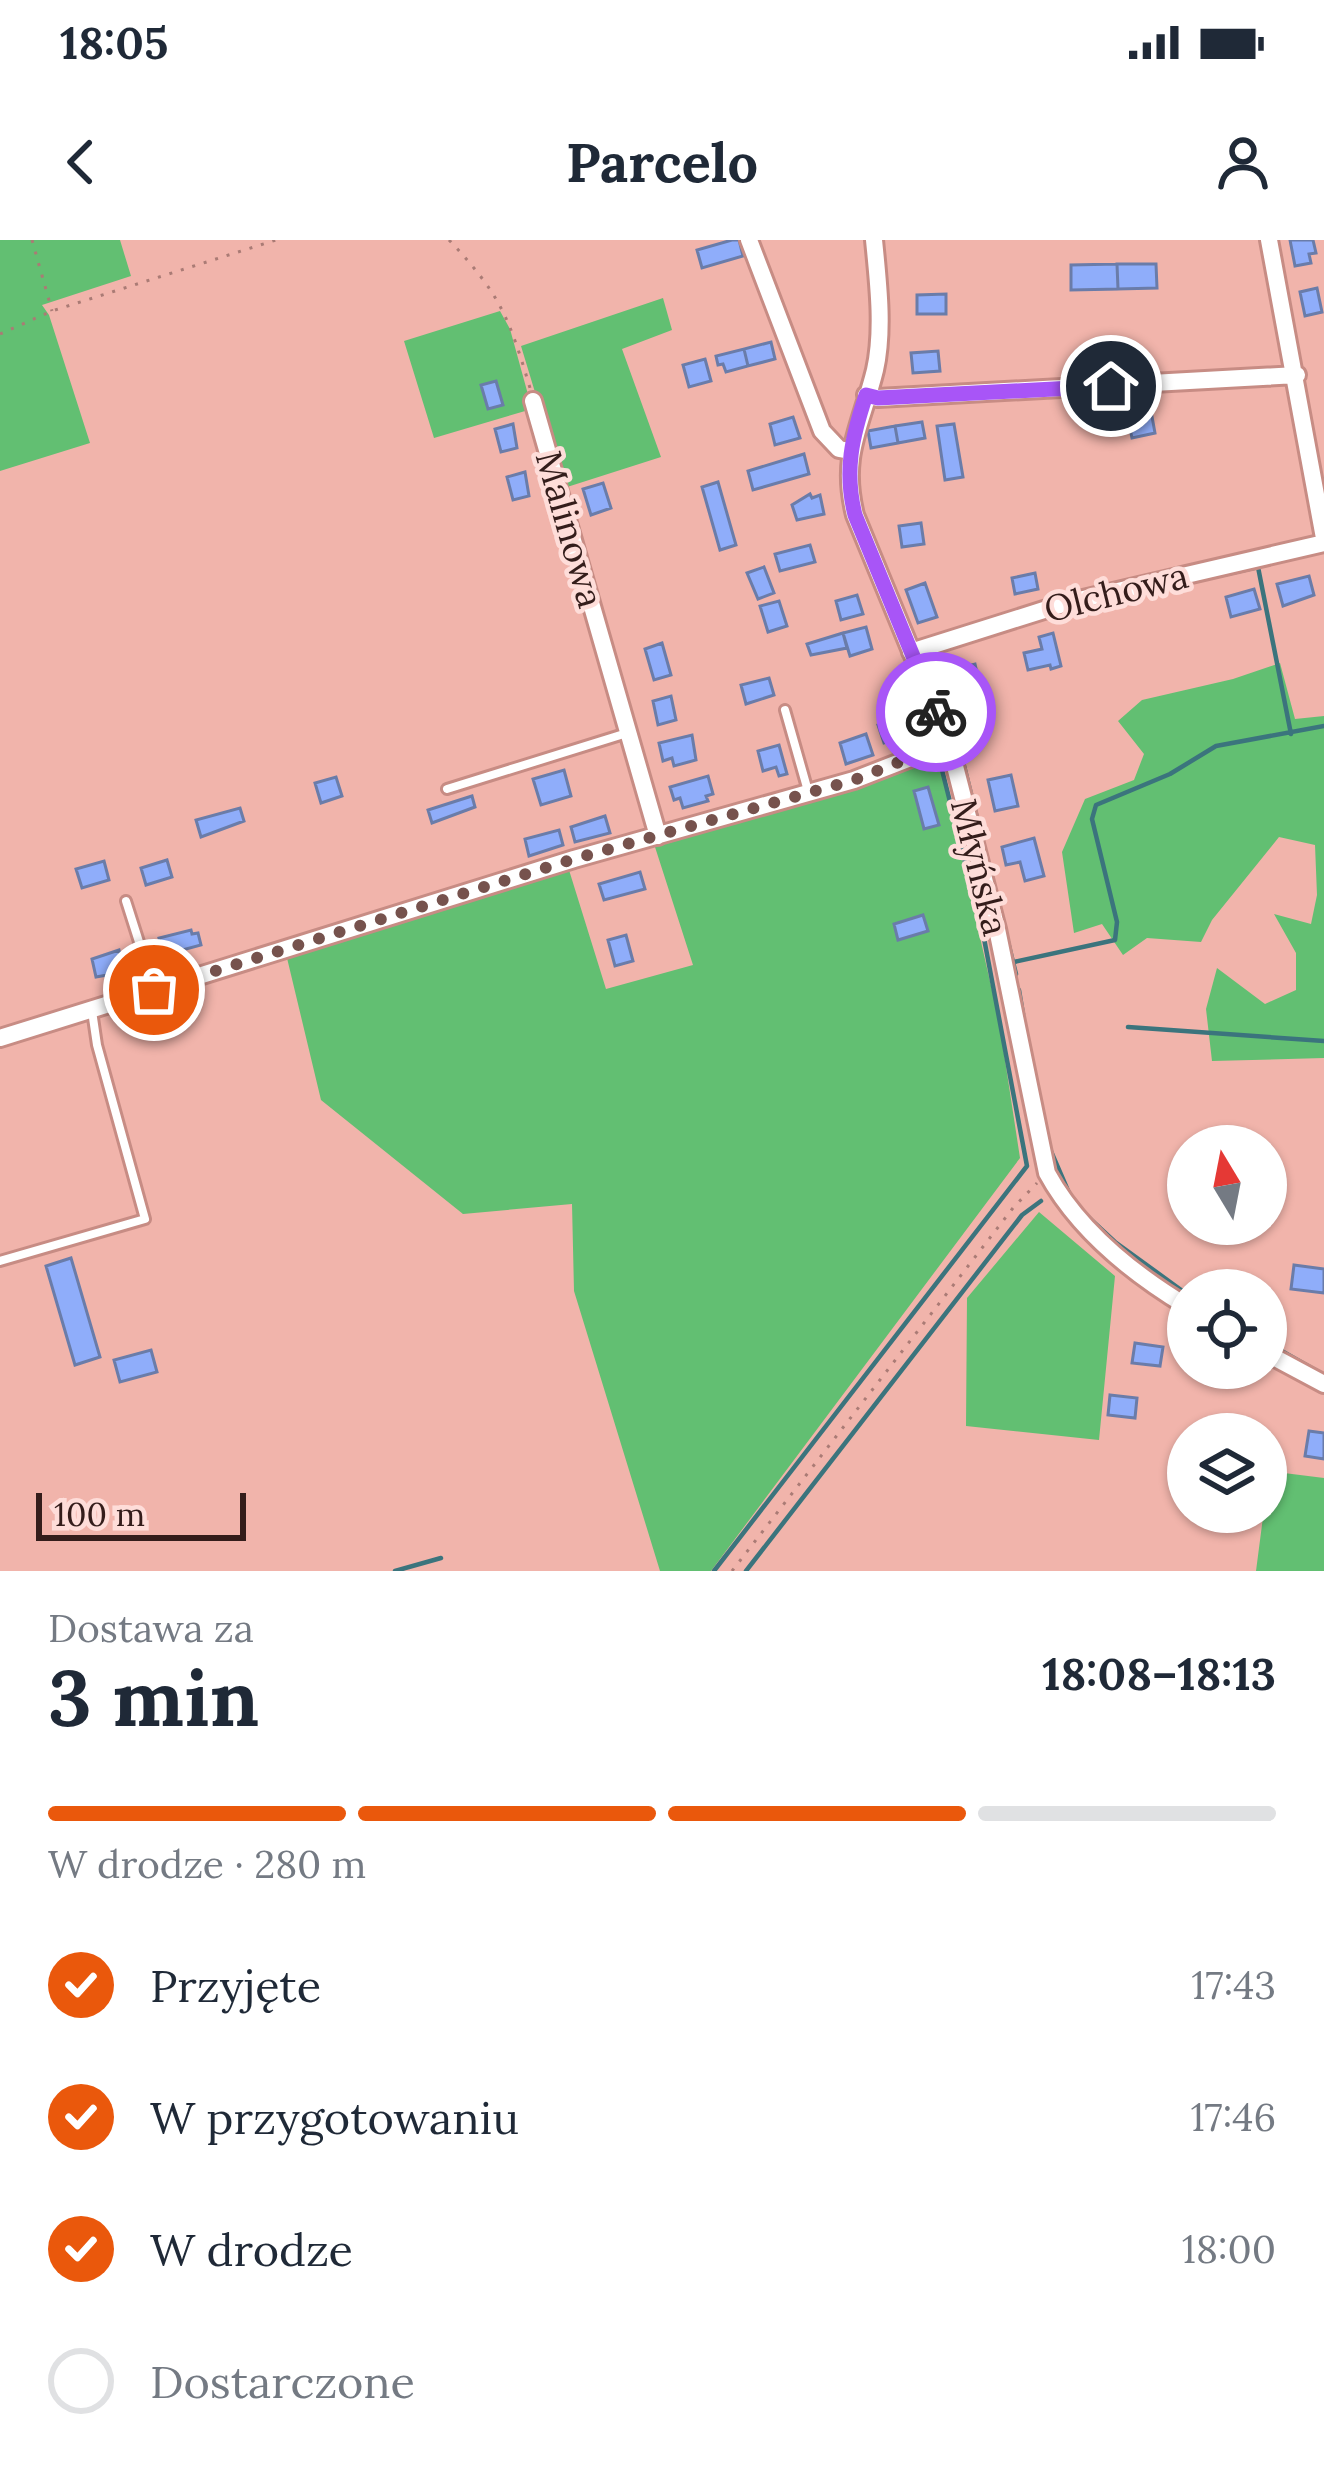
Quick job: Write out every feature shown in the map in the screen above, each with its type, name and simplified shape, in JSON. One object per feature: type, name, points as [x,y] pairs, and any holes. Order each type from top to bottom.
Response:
[{"type":"street","points":[[749,240],[822,431],[839,448],[850,451]]},
{"type":"street","name":"Młyńska","points":[[874,240],[876,368],[850,451],[848,474],[855,515],[949,742],[997,929],[1047,1174],[1062,1202],[1107,1247],[1167,1294]]},
{"type":"street","points":[[1269,240],[1324,540]]},
{"type":"street","points":[[866,395],[1297,376]]},
{"type":"street","name":"Malinowa","points":[[533,401],[658,836]]},
{"type":"street","name":"Olchowa","points":[[911,652],[1066,603],[1324,540]]},
{"type":"street","points":[[0,1038],[854,780],[949,742]]},
{"type":"street","points":[[1287,1364],[1324,1384]]},
{"type":"lane","points":[[785,710],[809,792]]},
{"type":"lane","points":[[447,789],[628,733]]},
{"type":"lane","points":[[126,901],[154,990]]},
{"type":"lane","points":[[0,1262],[145,1219],[97,1045],[92,1009]]},
{"type":"path","points":[[32,240],[52,311]]},
{"type":"path","points":[[0,334],[52,311],[276,240]]},
{"type":"path","name":"Malinowa","points":[[449,240],[507,313],[533,401]]},
{"type":"path","points":[[732,1571],[1013,1208],[1047,1174]]},
{"type":"green space","points":[[0,240],[120,240],[131,276],[42,305],[90,443],[0,471]]},
{"type":"green space","points":[[663,298],[672,330],[622,349],[661,457],[564,488],[521,346]]},
{"type":"green space","points":[[500,311],[510,329],[532,409],[434,438],[404,341]]},
{"type":"green space","points":[[1280,663],[1295,719],[1324,716],[1324,1058],[1212,1061],[1206,1009],[1217,968],[1265,1004],[1296,990],[1296,953],[1274,914],[1311,924],[1317,895],[1315,845],[1279,837],[1212,920],[1201,942],[1147,938],[1123,955],[1102,924],[1074,933],[1062,852],[1085,799],[1134,780],[1144,754],[1118,721],[1142,700]]},
{"type":"green space","points":[[939,757],[999,1021],[1020,1158],[711,1571],[660,1571],[574,1291],[572,1204],[463,1214],[321,1100],[287,958],[569,870],[606,989],[693,965],[655,847],[858,788]]},
{"type":"green space","points":[[1039,1212],[1115,1276],[1099,1440],[966,1426],[967,1298]]},
{"type":"green space","points":[[1287,1473],[1324,1478],[1324,1571],[1256,1571],[1261,1533],[1287,1533]]},
{"type":"building","points":[[739,240],[743,256],[702,268],[697,250]]},
{"type":"building","points":[[1290,240],[1313,240],[1316,253],[1309,254],[1311,263],[1295,266]]},
{"type":"building","points":[[1117,264],[1156,264],[1157,288],[1118,289]]},
{"type":"building","points":[[1117,264],[1118,289],[1071,290],[1071,265]]},
{"type":"building","points":[[1317,288],[1322,312],[1305,316],[1300,292]]},
{"type":"building","points":[[946,294],[946,314],[917,314],[917,295]]},
{"type":"building","points":[[771,342],[775,359],[748,366],[744,349]]},
{"type":"building","points":[[744,349],[748,366],[726,372],[723,364],[718,365],[716,356]]},
{"type":"building","points":[[938,351],[940,371],[913,373],[911,353]]},
{"type":"building","points":[[705,359],[711,381],[689,387],[683,365]]},
{"type":"building","points":[[496,381],[503,405],[488,409],[481,385]]},
{"type":"building","points":[[1151,411],[1155,433],[1132,438],[1127,415]]},
{"type":"building","points":[[793,417],[800,438],[775,445],[770,424]]},
{"type":"building","points":[[922,422],[925,438],[898,443],[895,426]]},
{"type":"building","points":[[513,424],[517,448],[501,452],[495,429]]},
{"type":"building","points":[[954,424],[963,477],[945,480],[937,426]]},
{"type":"building","points":[[895,426],[898,443],[871,448],[868,431]]},
{"type":"building","points":[[804,454],[809,474],[753,490],[748,471]]},
{"type":"building","points":[[525,472],[529,496],[513,500],[507,477]]},
{"type":"building","points":[[718,482],[736,545],[720,550],[702,487]]},
{"type":"building","points":[[603,483],[611,508],[591,515],[583,489]]},
{"type":"building","points":[[810,494],[812,498],[820,495],[824,514],[797,520],[792,505]]},
{"type":"building","points":[[921,523],[924,544],[902,547],[899,526]]},
{"type":"building","points":[[810,545],[815,562],[780,571],[775,554]]},
{"type":"building","points":[[764,567],[774,593],[758,599],[747,573]]},
{"type":"building","points":[[1035,573],[1038,589],[1015,594],[1012,578]]},
{"type":"building","points":[[1309,576],[1314,595],[1283,606],[1277,584]]},
{"type":"building","points":[[925,583],[937,617],[918,623],[906,590]]},
{"type":"building","points":[[1254,589],[1260,609],[1231,617],[1226,597]]},
{"type":"building","points":[[857,595],[863,614],[841,620],[836,601]]},
{"type":"building","points":[[779,601],[787,626],[768,632],[760,606]]},
{"type":"building","points":[[866,627],[872,649],[850,656],[843,633]]},
{"type":"building","points":[[843,633],[847,648],[811,655],[807,644]]},
{"type":"building","points":[[1053,633],[1061,666],[1028,670],[1024,653],[1042,649],[1039,637]]},
{"type":"building","points":[[662,643],[671,675],[654,680],[645,649]]},
{"type":"building","points":[[975,664],[980,686],[957,692],[951,670]]},
{"type":"building","points":[[769,678],[774,695],[746,704],[741,685]]},
{"type":"building","points":[[671,696],[676,720],[658,725],[653,701]]},
{"type":"building","points":[[901,718],[907,736],[884,743],[878,725]]},
{"type":"building","points":[[866,734],[873,755],[846,764],[840,743]]},
{"type":"building","points":[[692,735],[696,760],[674,766],[672,758],[663,761],[659,743]]},
{"type":"building","points":[[779,745],[787,774],[779,776],[776,767],[763,771],[758,751]]},
{"type":"building","points":[[564,770],[571,796],[541,805],[533,779]]},
{"type":"building","points":[[1011,775],[1018,806],[995,811],[988,780]]},
{"type":"building","points":[[708,776],[713,794],[706,796],[708,801],[683,808],[680,798],[674,800],[670,787]]},
{"type":"building","points":[[336,777],[342,796],[321,803],[315,783]]},
{"type":"building","points":[[928,787],[939,825],[924,829],[914,791]]},
{"type":"building","points":[[472,796],[475,807],[432,823],[428,810]]},
{"type":"building","points":[[240,808],[244,821],[201,837],[196,820]]},
{"type":"building","points":[[605,816],[610,833],[575,842],[571,827]]},
{"type":"building","points":[[559,830],[563,845],[529,856],[525,839]]},
{"type":"building","points":[[1034,838],[1044,876],[1025,881],[1020,862],[1006,865],[1002,847]]},
{"type":"building","points":[[167,860],[172,877],[146,885],[141,868]]},
{"type":"building","points":[[104,861],[109,880],[82,888],[76,869]]},
{"type":"building","points":[[640,872],[645,889],[604,900],[599,884]]},
{"type":"building","points":[[923,915],[928,931],[898,940],[894,924]]},
{"type":"building","points":[[191,930],[198,933],[201,945],[164,955],[159,938]]},
{"type":"building","points":[[626,935],[633,961],[615,966],[608,940]]},
{"type":"building","points":[[119,950],[124,972],[96,977],[92,959]]},
{"type":"building","points":[[71,1258],[100,1357],[75,1365],[46,1266]]},
{"type":"building","points":[[1294,1265],[1324,1269],[1324,1293],[1291,1289]]},
{"type":"building","points":[[1135,1343],[1163,1347],[1160,1366],[1132,1363]]},
{"type":"building","points":[[151,1350],[157,1372],[120,1382],[114,1360]]},
{"type":"building","points":[[1110,1395],[1137,1398],[1135,1418],[1108,1415]]},
{"type":"building","points":[[1309,1431],[1324,1433],[1324,1459],[1305,1456]]},
{"type":"waterway","points":[[1195,581],[1258,567],[1291,734]]},
{"type":"waterway","points":[[1014,962],[1115,940],[1117,922],[1092,819],[1096,805],[1170,774],[1216,746],[1324,726]]},
{"type":"waterway","points":[[959,746],[978,822]]},
{"type":"waterway","points":[[714,1571],[1027,1166],[983,933],[939,758]]},
{"type":"waterway","points":[[1007,938],[1016,974]]},
{"type":"waterway","points":[[1019,990],[1023,1014]]},
{"type":"waterway","points":[[1128,1027],[1324,1041]]},
{"type":"waterway","points":[[1050,1149],[1069,1193]]},
{"type":"waterway","points":[[746,1571],[1022,1215],[1041,1201]]},
{"type":"waterway","points":[[1087,1216],[1167,1280]]},
{"type":"waterway","points":[[1287,1354],[1324,1375]]},
{"type":"waterway","points":[[395,1571],[441,1558]]},
{"type":"way so far","points":[[154,990],[574,859],[854,780],[949,742],[936,712]]},
{"type":"route","points":[[936,712],[855,515],[848,474],[850,451],[866,395],[1111,386]]}]
